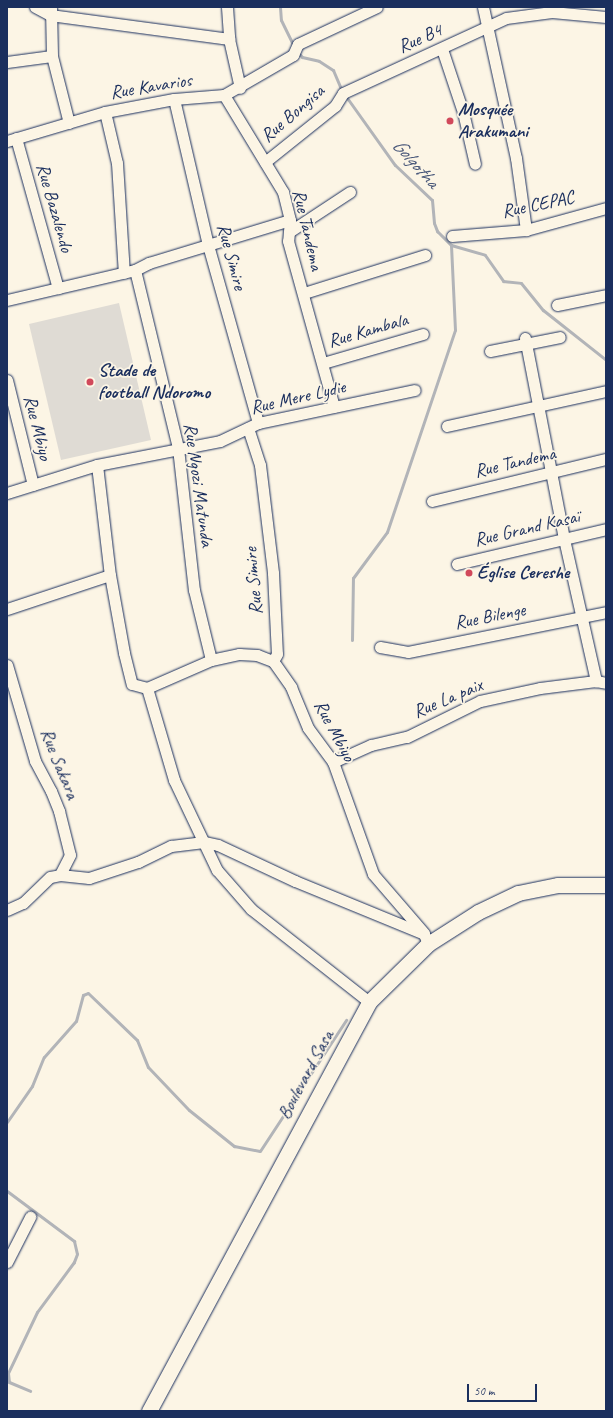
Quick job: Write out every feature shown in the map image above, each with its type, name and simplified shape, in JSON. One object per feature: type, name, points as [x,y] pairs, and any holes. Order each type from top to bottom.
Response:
[{"type":"street","points":[[36,7],[51,11],[229,39]]},
{"type":"street","points":[[227,7],[229,39],[240,88]]},
{"type":"street","name":"Rue Kavarios","points":[[11,139],[105,112],[174,99],[224,95],[240,88],[263,71],[293,55],[298,44],[377,7]]},
{"type":"street","points":[[483,7],[516,158],[526,230]]},
{"type":"street","points":[[51,11],[52,56],[69,123]]},
{"type":"street","name":"Rue B4","points":[[343,93],[442,50],[506,18],[552,12],[606,17]]},
{"type":"street","points":[[442,50],[463,112],[475,164]]},
{"type":"street","points":[[7,62],[52,56]]},
{"type":"street","name":"Rue Bongisa","points":[[265,162],[335,106],[343,93]]},
{"type":"street","name":"Rue Tandema","points":[[224,95],[283,192],[290,220],[288,241],[304,293],[334,407]]},
{"type":"street","name":"Rue Simire","points":[[174,99],[208,245],[253,426],[260,465],[273,573],[277,654],[273,661]]},
{"type":"street","points":[[105,112],[116,164],[124,273]]},
{"type":"street","name":"Rue Bazalendo","points":[[11,139],[58,288]]},
{"type":"street","points":[[289,232],[350,192]]},
{"type":"street","name":"Rue CEPAC","points":[[452,236],[526,230],[606,208]]},
{"type":"street","points":[[7,300],[135,270],[149,263],[290,220]]},
{"type":"street","points":[[304,293],[425,255]]},
{"type":"street","name":"Rue Ngozi Matunda","points":[[135,270],[178,448],[194,590],[211,660]]},
{"type":"street","points":[[557,305],[606,296]]},
{"type":"street","name":"Rue Kambala","points":[[323,362],[423,334]]},
{"type":"street","points":[[490,350],[526,341],[560,337]]},
{"type":"street","points":[[526,341],[564,539],[601,682]]},
{"type":"street","name":"Rue Mbiyo","points":[[7,380],[33,485]]},
{"type":"street","name":"Rue Mere Lydie","points":[[7,493],[97,466],[178,448],[220,441],[253,426],[415,390]]},
{"type":"street","points":[[447,426],[606,391]]},
{"type":"street","name":"Rue Tandema","points":[[432,501],[606,459]]},
{"type":"street","points":[[97,466],[110,575],[124,653],[132,684],[147,688],[211,660],[239,654],[257,655],[273,661]]},
{"type":"street","name":"Rue Grand Kasaï","points":[[456,564],[606,529]]},
{"type":"street","points":[[7,609],[110,575]]},
{"type":"street","name":"Rue Bilenge","points":[[380,647],[408,652],[606,612]]},
{"type":"street","name":"Rue Mbiyo","points":[[273,661],[292,686],[308,728],[333,762],[373,874],[426,939]]},
{"type":"street","name":"Rue Sakara","points":[[7,665],[35,761],[59,811],[70,855],[60,875]]},
{"type":"street","name":"Rue La paix","points":[[333,762],[371,745],[407,737],[480,701],[540,688],[601,682]]},
{"type":"street","points":[[147,688],[174,780],[217,870],[251,909],[369,1002]]},
{"type":"street","points":[[7,910],[22,903],[50,878],[60,875],[89,878],[138,862],[171,846],[204,842],[218,845],[426,939]]},
{"type":"street","name":"Boulevard Sasa","points":[[149,1411],[369,1002],[426,939],[478,912],[518,893],[558,885],[606,885]]},
{"type":"street","points":[[7,1262],[30,1217]]},
{"type":"shaded area","name":"Stade de football Ndoromo","points":[[119,303],[151,440],[61,460],[29,324]]},
{"type":"waterway","name":"Golgotha","points":[[280,7],[281,20],[294,47]]},
{"type":"waterway","name":"Golgotha","points":[[297,51],[302,57],[319,61],[333,70],[342,91]]},
{"type":"waterway","name":"Golgotha","points":[[345,95],[395,165],[432,200],[434,223],[437,231],[451,245],[485,255],[503,281],[521,283],[543,310],[606,360]]},
{"type":"waterway","points":[[352,640],[353,578],[387,532],[455,330],[451,245]]},
{"type":"waterway","points":[[7,1122],[32,1086],[44,1057],[76,1021],[83,995],[88,993],[137,1040],[148,1067],[189,1110],[234,1146],[260,1151],[346,1020]]},
{"type":"waterway","points":[[7,1191],[74,1241],[77,1254],[74,1262],[37,1312],[8,1373],[9,1382],[30,1391]]},
{"type":"place","name":"Mosquée Arakumani","points":[[450,121]]},
{"type":"place","name":"Stade de football Ndoromo","points":[[90,382]]},
{"type":"place","name":"Église Cereshe","points":[[469,573]]}]
